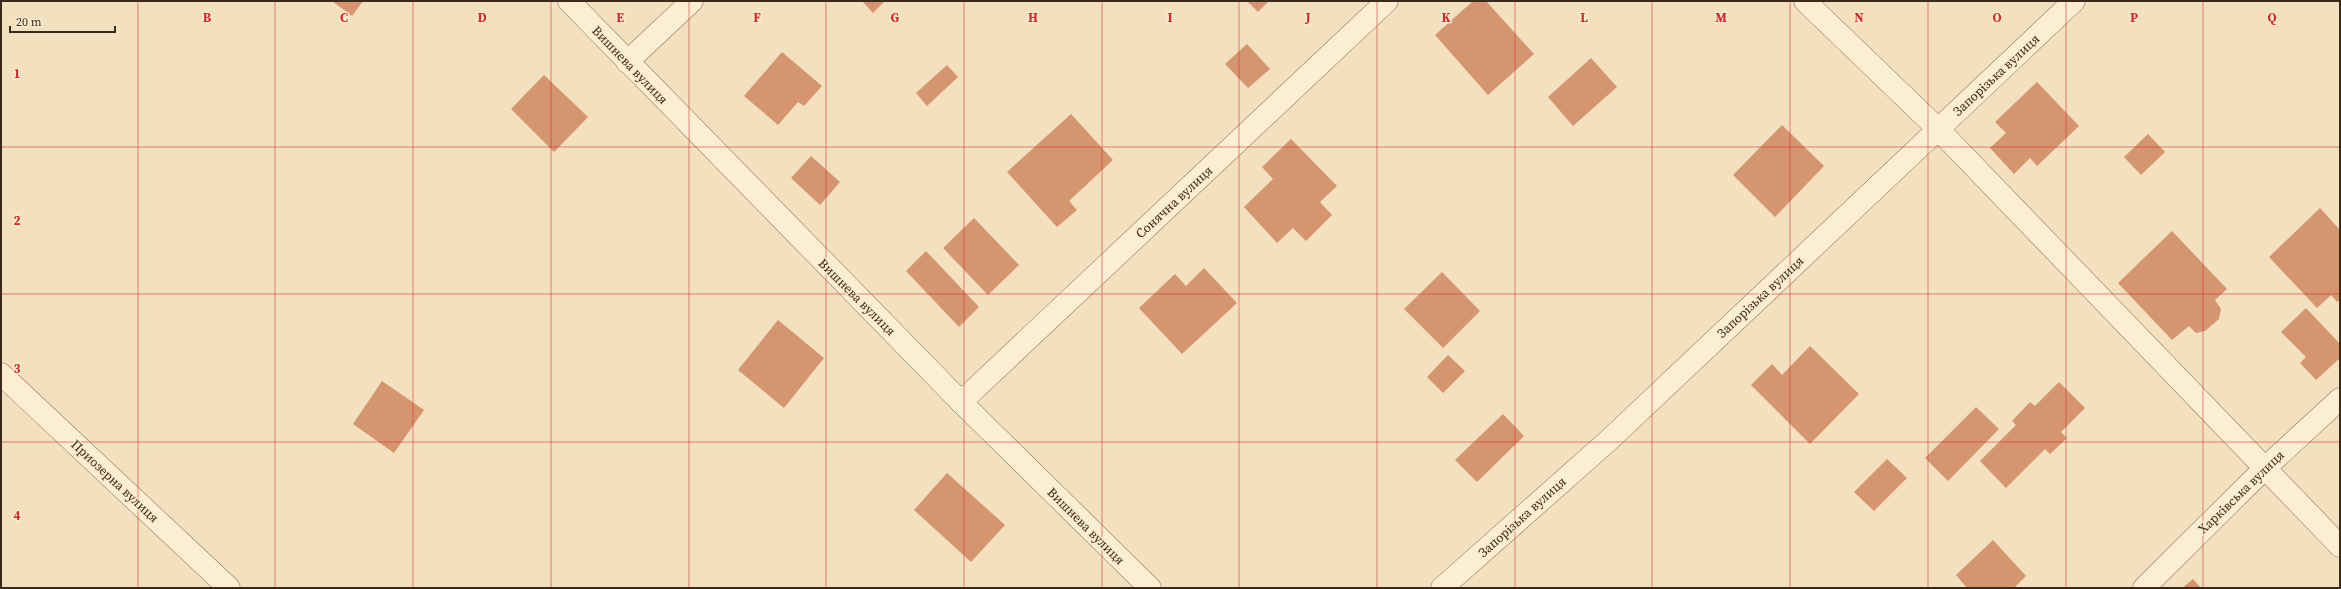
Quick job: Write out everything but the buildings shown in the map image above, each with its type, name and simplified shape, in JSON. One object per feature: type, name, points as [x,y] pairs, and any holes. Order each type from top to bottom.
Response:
[{"type":"street","name":"Вишнева вулиця","points":[[569,1],[961,402],[1150,588]]},
{"type":"street","points":[[627,62],[692,1]]},
{"type":"street","name":"Сонячна вулиця","points":[[961,402],[1387,1]]},
{"type":"street","points":[[1805,1],[1938,129],[2340,546]]},
{"type":"street","name":"Запорізька вулиця","points":[[1442,588],[1609,440],[2074,1]]},
{"type":"street","name":"Приозерна вулиця","points":[[1,374],[229,588]]},
{"type":"street","name":"Харківська вулиця","points":[[2144,588],[2265,468],[2340,399]]}]
